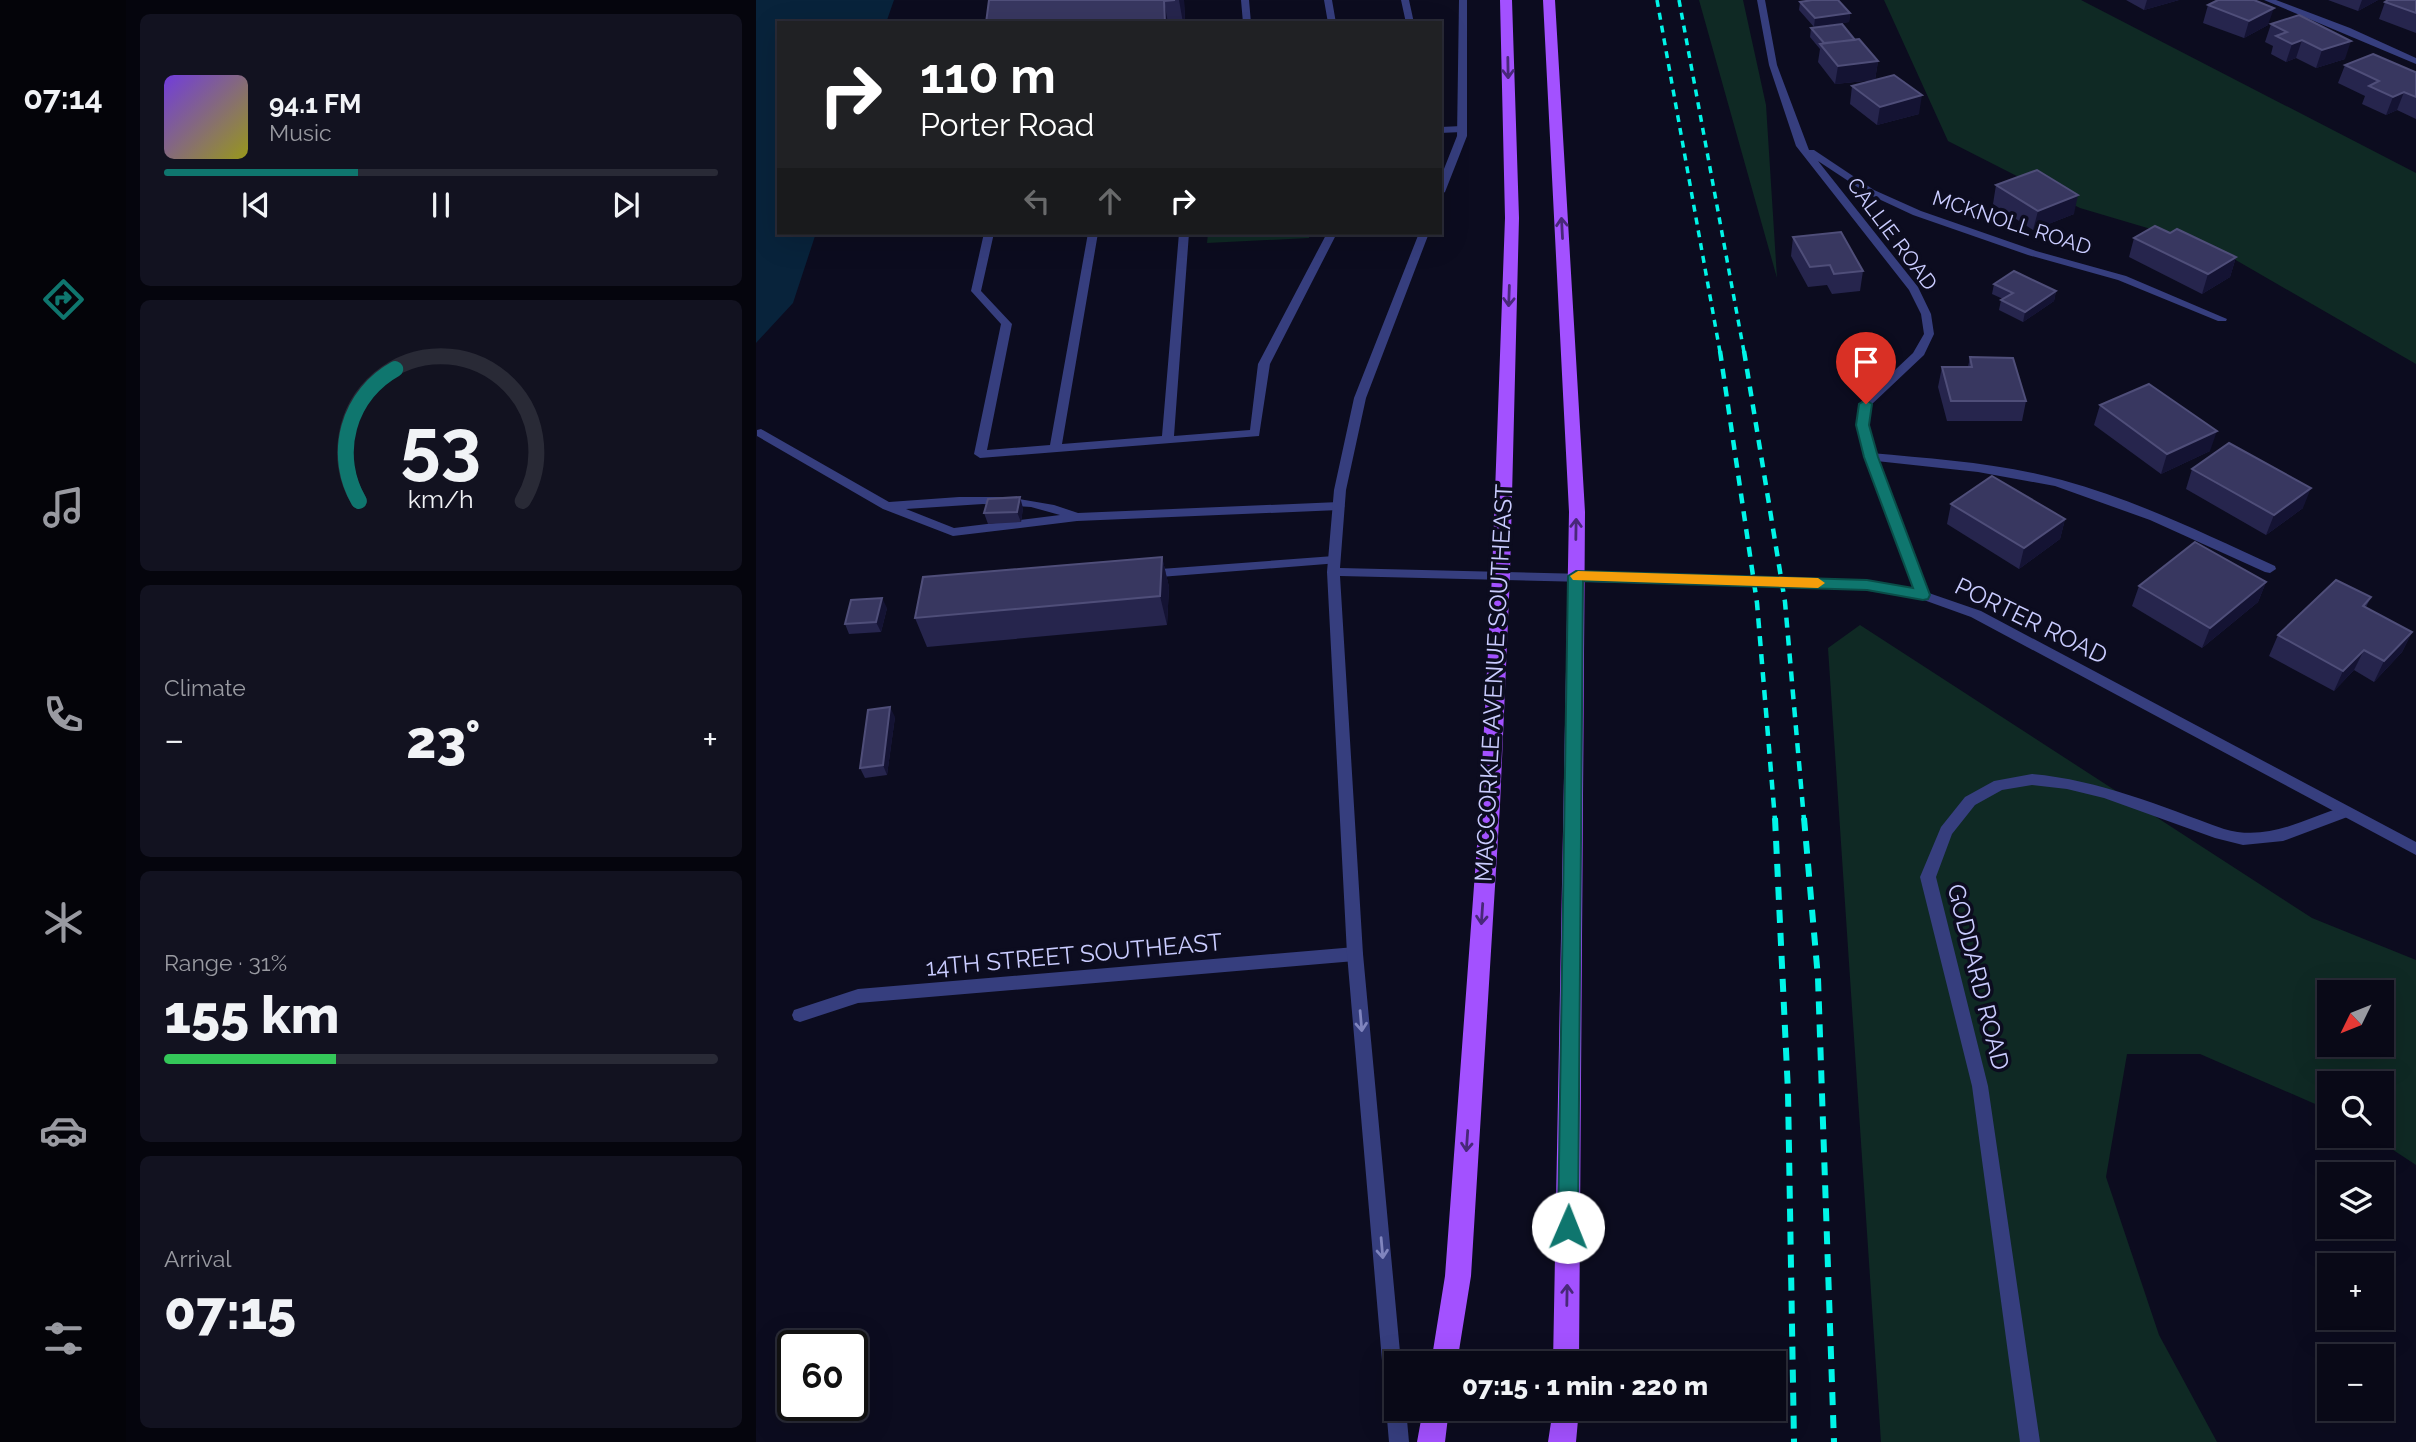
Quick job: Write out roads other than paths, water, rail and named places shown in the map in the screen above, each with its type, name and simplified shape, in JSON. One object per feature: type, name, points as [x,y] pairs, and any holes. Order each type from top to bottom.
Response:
[{"type":"main road","name":"MACCORKLE AVENUE SOUTHEAST","points":[[1446,1351],[1458,1276],[1490,805],[1501,575],[1512,218],[1506,0]]},
{"type":"main road","points":[[1549,0],[1577,512],[1566,1351]]},
{"type":"main road","points":[[1431,1442],[1434,1421]]},
{"type":"main road","points":[[1562,1442],[1565,1421]]},
{"type":"street","points":[[1245,0],[1247,21]]},
{"type":"street","points":[[1328,0],[1332,21]]},
{"type":"street","points":[[1405,0],[1410,21]]},
{"type":"street","points":[[1442,187],[1462,136],[1463,0]]},
{"type":"street","name":"CALLIE ROAD","points":[[1761,0],[1773,65],[1801,146],[1914,289],[1926,314],[1929,334],[1918,355],[1866,404],[1862,425],[1871,457],[1923,595]]},
{"type":"street","points":[[2268,0],[2347,30],[2416,61]]},
{"type":"street","points":[[1442,130],[1462,129]]},
{"type":"street","name":"MCKNOLL ROAD","points":[[1801,146],[1871,192],[1917,213],[2032,253],[2122,278],[2222,319]]},
{"type":"street","points":[[989,235],[976,291],[1007,324],[980,454],[1255,433],[1264,365],[1331,235]]},
{"type":"street","points":[[1055,449],[1093,235]]},
{"type":"street","points":[[1168,440],[1184,235]]},
{"type":"street","points":[[1399,1442],[1355,954],[1334,566],[1339,506],[1360,398],[1423,235]]},
{"type":"street","points":[[761,433],[887,506],[953,532],[1077,516],[1339,506]]},
{"type":"street","points":[[1871,457],[2021,475],[2082,489],[2166,522],[2270,569]]},
{"type":"street","points":[[887,506],[1011,499],[1050,505],[1077,516]]},
{"type":"street","name":"PORTER ROAD","points":[[1131,575],[1334,566],[1501,575],[1867,585],[1923,595],[1976,614],[2416,849]]},
{"type":"street","name":"GODDARD ROAD","points":[[2030,1442],[1980,1086],[1928,877],[1936,847],[1951,820],[1970,799],[2012,781],[2048,779],[2089,786],[2242,839],[2287,835],[2345,812]]},
{"type":"street","name":"14TH STREET SOUTHEAST","points":[[800,1015],[858,996],[1355,954]]},
{"type":"water","points":[[756,0],[894,0],[887,21],[777,21],[777,235],[815,235],[793,303],[756,343]]},
{"type":"railway","points":[[1657,0],[1720,352]]},
{"type":"railway","points":[[1679,0],[1744,352]]},
{"type":"railway","points":[[1720,351],[1757,603],[1775,820]]},
{"type":"railway","points":[[1744,351],[1785,602],[1804,820]]},
{"type":"railway","points":[[1775,818],[1788,1092],[1794,1442]]},
{"type":"railway","points":[[1804,818],[1818,978],[1834,1442]]}]
